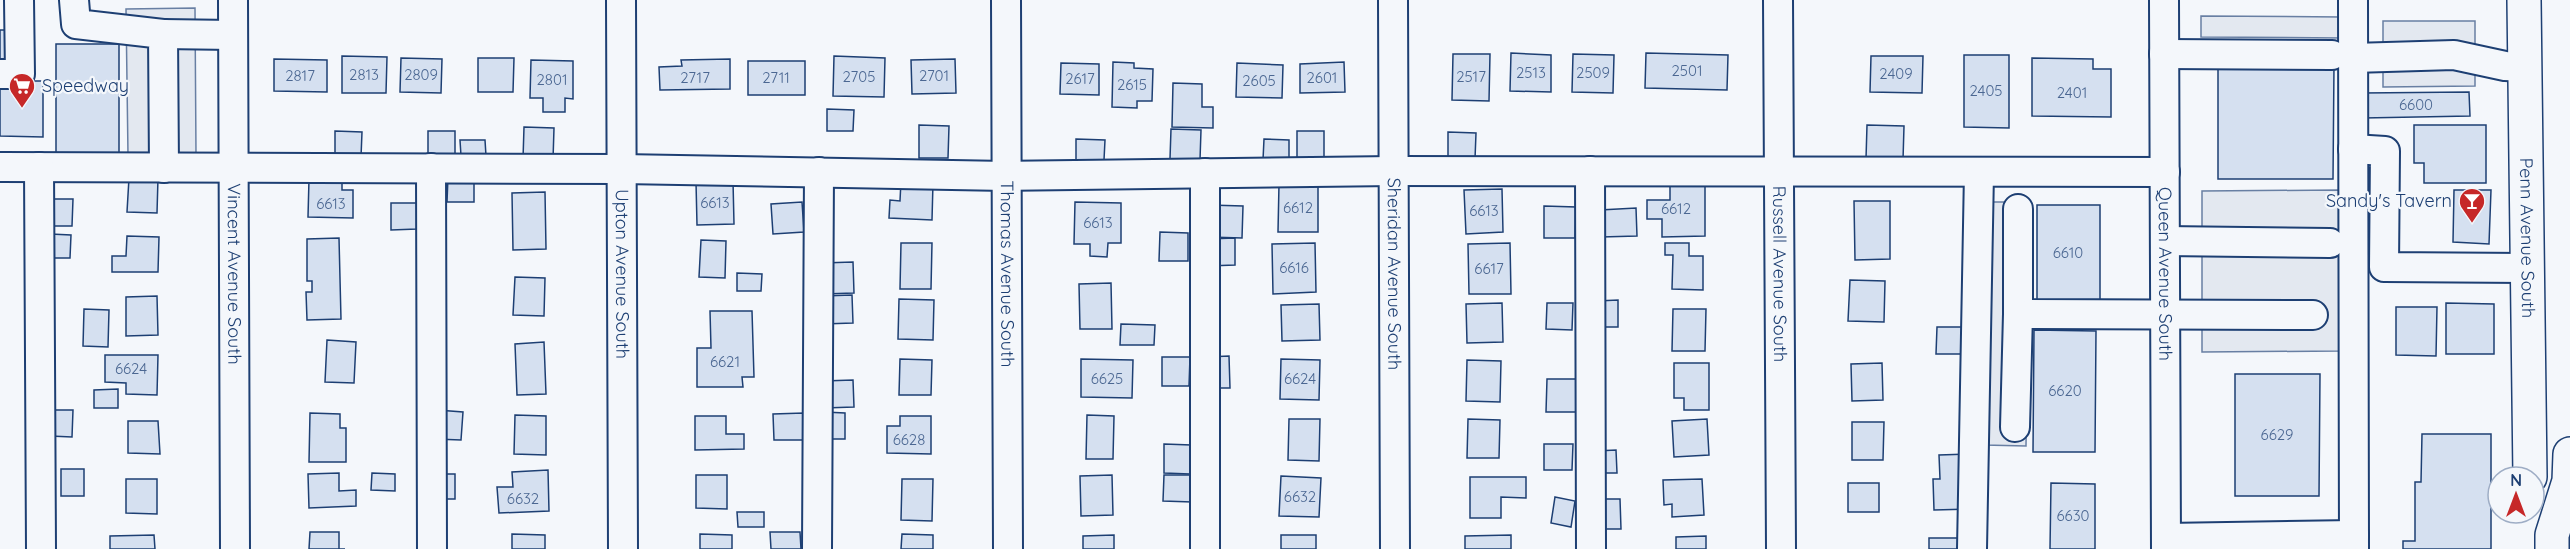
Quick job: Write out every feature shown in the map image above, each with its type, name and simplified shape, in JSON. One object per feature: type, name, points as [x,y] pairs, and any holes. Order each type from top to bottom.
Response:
[{"type":"main road","name":"Penn Avenue South","points":[[2524,0],[2530,465]]},
{"type":"main road","points":[[2558,540],[2569,481],[2570,454]]},
{"type":"main road","points":[[2546,514],[2558,540]]},
{"type":"street","points":[[74,0],[76,24],[163,34],[233,35]]},
{"type":"street","name":"Vincent Avenue South","points":[[233,0],[235,549]]},
{"type":"street","name":"Upton Avenue South","points":[[621,0],[623,549]]},
{"type":"street","name":"Thomas Avenue South","points":[[1006,0],[1008,549]]},
{"type":"street","name":"Sheridan Avenue South","points":[[1393,0],[1395,549]]},
{"type":"street","name":"Russell Avenue South","points":[[1779,0],[1781,549]]},
{"type":"street","name":"Queen Avenue South","points":[[2164,0],[2166,544]]},
{"type":"street","points":[[2166,544],[2354,542],[2353,149],[2343,56],[2354,0]]},
{"type":"street","points":[[0,74],[20,74],[13,18]]},
{"type":"street","points":[[163,34],[164,168]]},
{"type":"street","points":[[2164,54],[2454,55],[2505,66],[2525,67]]},
{"type":"street","points":[[2353,149],[2385,151],[2384,267]]},
{"type":"street","points":[[0,167],[621,169],[1006,176],[1394,171],[2165,172]]},
{"type":"street","points":[[39,167],[41,549]]},
{"type":"street","points":[[431,168],[432,549]]},
{"type":"street","points":[[1590,171],[1591,549]]},
{"type":"street","points":[[817,549],[819,172]]},
{"type":"street","points":[[1972,549],[1979,172]]},
{"type":"street","points":[[1204,173],[1205,549]]},
{"type":"street","points":[[2015,427],[2018,209]]},
{"type":"street","points":[[2165,241],[2330,243]]},
{"type":"street","points":[[2353,267],[2526,268]]},
{"type":"street","points":[[2018,314],[2313,315]]},
{"type":"shaded area","points":[[195,8],[196,154],[128,155],[126,9]]},
{"type":"shaded area","points":[[2201,16],[2342,17],[2342,38],[2201,37]]},
{"type":"shaded area","points":[[2383,21],[2475,21],[2475,86],[2383,87]]},
{"type":"shaded area","points":[[2339,190],[2339,351],[2202,352],[2202,191]]},
{"type":"shaded area","points":[[1987,202],[2029,202],[2026,446],[1984,445]]},
{"type":"building","name":"Speedway","points":[[0,30],[6,30],[6,67],[0,67]]},
{"type":"building","points":[[56,44],[119,44],[119,154],[56,154]]},
{"type":"building","points":[[1511,53],[1551,55],[1551,92],[1510,91]]},
{"type":"building","points":[[1646,53],[1728,55],[1727,90],[1645,88]]},
{"type":"building","points":[[1453,54],[1490,54],[1489,101],[1452,100]]},
{"type":"building","points":[[1573,54],[1614,55],[1613,93],[1572,92]]},
{"type":"building","points":[[1964,55],[2009,55],[2009,128],[1964,127]]},
{"type":"building","points":[[342,56],[387,57],[386,93],[342,93]]},
{"type":"building","points":[[834,56],[885,58],[884,97],[833,96]]},
{"type":"building","points":[[1871,56],[1923,56],[1922,93],[1870,92]]},
{"type":"building","points":[[401,58],[442,59],[441,93],[400,92]]},
{"type":"building","points":[[478,58],[514,58],[513,92],[478,92]]},
{"type":"building","points":[[2032,58],[2093,59],[2093,69],[2111,69],[2111,117],[2032,116]]},
{"type":"building","points":[[274,59],[327,60],[327,92],[274,91]]},
{"type":"building","points":[[730,59],[730,89],[660,90],[659,67],[682,66],[681,60]]},
{"type":"building","points":[[955,59],[956,93],[912,94],[911,60]]},
{"type":"building","points":[[531,60],[573,61],[573,99],[565,98],[565,112],[543,112],[543,98],[530,98]]},
{"type":"building","points":[[748,61],[805,61],[805,95],[748,95]]},
{"type":"building","points":[[1113,62],[1134,63],[1134,68],[1153,69],[1152,101],[1137,101],[1137,108],[1112,107]]},
{"type":"building","points":[[1344,62],[1345,92],[1300,93],[1300,64]]},
{"type":"building","points":[[1061,63],[1099,64],[1099,95],[1060,94]]},
{"type":"building","points":[[1237,63],[1283,65],[1282,98],[1236,97]]},
{"type":"building","points":[[2218,64],[2334,65],[2333,179],[2218,179]]},
{"type":"building","name":"Speedway","points":[[0,81],[43,81],[43,137],[0,136]]},
{"type":"building","points":[[1173,83],[1202,84],[1202,107],[1213,107],[1213,128],[1172,127]]},
{"type":"building","points":[[2469,92],[2470,116],[2363,118],[2362,93]]},
{"type":"building","points":[[827,109],[854,110],[853,131],[827,131]]},
{"type":"building","points":[[919,125],[949,126],[948,158],[919,158]]},
{"type":"building","points":[[1867,125],[1904,126],[1903,160],[1866,159]]},
{"type":"building","points":[[2414,125],[2486,125],[2486,183],[2424,183],[2424,163],[2414,163]]},
{"type":"building","points":[[524,127],[554,128],[553,160],[523,159]]},
{"type":"building","points":[[1171,129],[1201,130],[1200,160],[1170,159]]},
{"type":"building","points":[[335,131],[362,132],[361,157],[335,156]]},
{"type":"building","points":[[428,131],[455,131],[455,156],[428,156]]},
{"type":"building","points":[[1297,131],[1324,131],[1324,161],[1297,161]]},
{"type":"building","points":[[1448,132],[1476,133],[1475,159],[1448,159]]},
{"type":"building","points":[[1076,139],[1105,140],[1104,160],[1076,160]]},
{"type":"building","points":[[1264,139],[1289,140],[1289,161],[1263,160]]},
{"type":"building","points":[[460,140],[485,140],[486,156],[461,156]]},
{"type":"building","points":[[448,177],[474,177],[474,202],[447,202]]},
{"type":"building","points":[[129,178],[158,178],[157,213],[127,212]]},
{"type":"building","points":[[309,179],[342,180],[342,190],[353,190],[353,218],[308,217]]},
{"type":"building","points":[[733,181],[734,224],[697,225],[696,182]]},
{"type":"building","points":[[901,181],[933,183],[932,220],[889,218],[890,200],[900,201]]},
{"type":"building","points":[[1279,184],[1318,185],[1318,232],[1278,232]]},
{"type":"building","points":[[1670,184],[1705,184],[1705,236],[1662,237],[1662,219],[1647,219],[1647,200],[1670,200]]},
{"type":"building","points":[[1502,189],[1503,232],[1466,234],[1464,190]]},
{"type":"building","points":[[2454,190],[2491,190],[2489,244],[2453,242]]},
{"type":"building","points":[[545,192],[546,249],[513,250],[512,193]]},
{"type":"building","points":[[52,199],[73,199],[72,226],[51,226]]},
{"type":"building","points":[[1854,201],[1890,201],[1890,259],[1855,260]]},
{"type":"building","points":[[802,202],[804,232],[773,234],[771,204]]},
{"type":"building","points":[[1075,202],[1121,203],[1121,243],[1108,243],[1107,257],[1090,256],[1090,244],[1074,244]]},
{"type":"building","points":[[391,203],[417,203],[417,229],[391,230]]},
{"type":"building","points":[[1209,205],[1243,206],[1242,238],[1208,237]]},
{"type":"building","points":[[2037,205],[2100,205],[2100,302],[2037,302]]},
{"type":"building","points":[[1544,206],[1576,207],[1575,238],[1544,238]]},
{"type":"building","points":[[1636,208],[1637,236],[1601,237],[1600,210]]},
{"type":"building","points":[[1160,232],[1188,233],[1188,261],[1159,261]]},
{"type":"building","points":[[50,234],[71,235],[70,258],[49,258]]},
{"type":"building","points":[[127,236],[159,237],[158,272],[112,272],[112,256],[126,256]]},
{"type":"building","points":[[339,238],[341,319],[307,320],[306,292],[312,292],[312,281],[307,281],[307,239]]},
{"type":"building","points":[[1235,238],[1235,265],[1208,266],[1207,239]]},
{"type":"building","points":[[701,240],[726,241],[725,278],[699,277]]},
{"type":"building","points":[[901,243],[932,243],[931,289],[900,289]]},
{"type":"building","points":[[1315,243],[1316,292],[1273,294],[1272,244]]},
{"type":"building","points":[[1510,243],[1511,294],[1469,294],[1468,244]]},
{"type":"building","points":[[1665,243],[1689,243],[1689,256],[1703,256],[1703,290],[1672,289],[1673,255],[1665,255]]},
{"type":"building","points":[[853,262],[854,293],[823,294],[822,263]]},
{"type":"building","points":[[737,273],[762,274],[761,291],[737,291]]},
{"type":"building","points":[[515,277],[545,278],[544,316],[513,315]]},
{"type":"building","points":[[1850,280],[1885,281],[1884,322],[1848,321]]},
{"type":"building","points":[[1111,283],[1112,329],[1080,329],[1079,284]]},
{"type":"building","points":[[852,295],[853,323],[823,324],[822,296]]},
{"type":"building","points":[[157,296],[158,335],[126,336],[126,297]]},
{"type":"building","points":[[899,299],[934,300],[933,340],[898,339]]},
{"type":"building","points":[[1618,300],[1618,327],[1598,327],[1597,301]]},
{"type":"building","points":[[1502,303],[1503,342],[1467,343],[1466,304]]},
{"type":"building","points":[[1547,303],[1573,303],[1572,330],[1546,329]]},
{"type":"building","points":[[2446,303],[2494,304],[2494,354],[2446,354]]},
{"type":"building","points":[[1319,304],[1320,340],[1282,341],[1281,305]]},
{"type":"building","points":[[2396,307],[2437,307],[2436,356],[2396,355]]},
{"type":"building","points":[[84,309],[109,310],[108,347],[83,346]]},
{"type":"building","points":[[1673,309],[1706,309],[1705,351],[1672,351]]},
{"type":"building","points":[[710,311],[752,311],[754,377],[742,377],[743,387],[697,387],[697,348],[711,348]]},
{"type":"building","points":[[1121,324],[1155,325],[1154,345],[1120,345]]},
{"type":"building","points":[[1937,327],[1966,327],[1966,354],[1936,354]]},
{"type":"building","points":[[2034,330],[2096,331],[2095,452],[2033,452]]},
{"type":"building","points":[[327,340],[356,342],[354,383],[325,382]]},
{"type":"building","points":[[544,342],[546,394],[517,395],[515,344]]},
{"type":"building","points":[[105,355],[158,355],[157,395],[126,394],[126,383],[105,382]]},
{"type":"building","points":[[1229,356],[1230,388],[1208,388],[1207,357]]},
{"type":"building","points":[[1162,357],[1190,357],[1189,386],[1162,386]]},
{"type":"building","points":[[900,359],[932,360],[931,395],[899,395]]},
{"type":"building","points":[[1081,359],[1133,360],[1132,398],[1081,397]]},
{"type":"building","points":[[1281,359],[1320,360],[1319,400],[1280,399]]},
{"type":"building","points":[[1467,360],[1501,361],[1500,402],[1466,401]]},
{"type":"building","points":[[1674,363],[1709,363],[1709,410],[1684,410],[1684,398],[1674,398]]},
{"type":"building","points":[[1882,363],[1883,400],[1852,401],[1851,364]]},
{"type":"building","points":[[2235,374],[2320,374],[2319,496],[2235,496]]},
{"type":"building","points":[[1547,379],[1576,379],[1576,412],[1546,412]]},
{"type":"building","points":[[853,380],[854,407],[824,408],[823,381]]},
{"type":"building","points":[[118,389],[118,408],[94,408],[94,390]]},
{"type":"building","points":[[51,410],[73,410],[72,437],[50,436]]},
{"type":"building","points":[[437,410],[463,412],[461,440],[435,439]]},
{"type":"building","points":[[824,412],[845,413],[845,439],[823,439]]},
{"type":"building","points":[[310,413],[340,414],[340,428],[346,428],[346,462],[309,462]]},
{"type":"building","points":[[804,413],[805,440],[774,440],[773,414]]},
{"type":"building","points":[[515,415],[546,416],[546,455],[514,454]]},
{"type":"building","points":[[1087,415],[1114,416],[1113,459],[1086,459]]},
{"type":"building","points":[[695,416],[726,416],[726,434],[744,434],[744,449],[695,450]]},
{"type":"building","points":[[900,416],[931,416],[931,454],[887,453],[887,426],[900,426]]},
{"type":"building","points":[[1289,419],[1320,419],[1319,461],[1288,460]]},
{"type":"building","points":[[1468,419],[1500,420],[1499,458],[1467,458]]},
{"type":"building","points":[[1707,419],[1709,455],[1674,457],[1672,421]]},
{"type":"building","points":[[128,421],[158,421],[160,454],[128,453]]},
{"type":"building","points":[[1852,422],[1884,422],[1883,460],[1852,460]]},
{"type":"building","points":[[2422,434],[2491,434],[2491,465],[2486,465],[2486,525],[2491,525],[2491,549],[2403,549],[2403,541],[2415,541],[2415,482],[2421,482]]},
{"type":"building","points":[[1164,444],[1191,445],[1190,474],[1164,473]]},
{"type":"building","points":[[1544,444],[1573,444],[1572,470],[1544,470]]},
{"type":"building","points":[[1616,450],[1617,473],[1597,473],[1596,451]]},
{"type":"building","points":[[1969,454],[1971,509],[1934,510],[1933,479],[1940,479],[1939,455]]},
{"type":"building","points":[[61,469],[84,469],[84,496],[61,496]]},
{"type":"building","points":[[548,470],[549,511],[499,513],[497,487],[513,487],[512,472]]},
{"type":"building","points":[[339,473],[339,491],[356,490],[356,506],[309,508],[308,474]]},
{"type":"building","points":[[372,473],[395,474],[395,491],[371,490]]},
{"type":"building","points":[[437,474],[455,474],[455,499],[437,499]]},
{"type":"building","points":[[696,475],[727,475],[727,509],[696,508]]},
{"type":"building","points":[[1112,475],[1113,515],[1081,516],[1080,476]]},
{"type":"building","points":[[1164,475],[1193,475],[1192,502],[1163,501]]},
{"type":"building","points":[[1281,476],[1321,478],[1319,517],[1279,516]]},
{"type":"building","points":[[1470,477],[1526,477],[1526,498],[1501,497],[1501,518],[1470,518]]},
{"type":"building","points":[[126,479],[157,479],[157,514],[126,513]]},
{"type":"building","points":[[902,479],[933,479],[932,521],[901,520]]},
{"type":"building","points":[[1702,479],[1704,515],[1672,517],[1672,504],[1664,505],[1663,480]]},
{"type":"building","points":[[1848,483],[1879,483],[1879,512],[1848,512]]},
{"type":"building","points":[[2051,483],[2095,484],[2095,549],[2050,549]]},
{"type":"building","points":[[1555,497],[1575,501],[1571,527],[1551,523]]},
{"type":"building","points":[[1597,499],[1620,499],[1621,529],[1598,529]]},
{"type":"building","points":[[737,512],[764,512],[764,527],[738,527]]},
{"type":"building","points":[[310,532],[339,532],[339,549],[309,549]]},
{"type":"building","points":[[770,532],[800,532],[801,549],[771,549]]},
{"type":"building","points":[[512,534],[545,535],[545,549],[512,549]]},
{"type":"building","points":[[700,534],[732,535],[732,549],[700,549]]},
{"type":"building","points":[[902,534],[933,535],[933,549],[901,549]]},
{"type":"building","points":[[154,535],[155,549],[110,549],[110,536]]},
{"type":"building","points":[[1114,535],[1114,549],[1083,549],[1083,536]]},
{"type":"building","points":[[1281,535],[1316,535],[1316,549],[1281,549]]},
{"type":"building","points":[[1511,535],[1511,549],[1465,549],[1465,536]]},
{"type":"building","points":[[1706,536],[1706,549],[1676,549],[1676,537]]},
{"type":"building","points":[[1929,538],[1961,538],[1961,549],[1929,549]]},
{"type":"place","name":"Speedway","points":[[22,109]]},
{"type":"place","name":"Sandy's Tavern","points":[[2472,224]]}]
